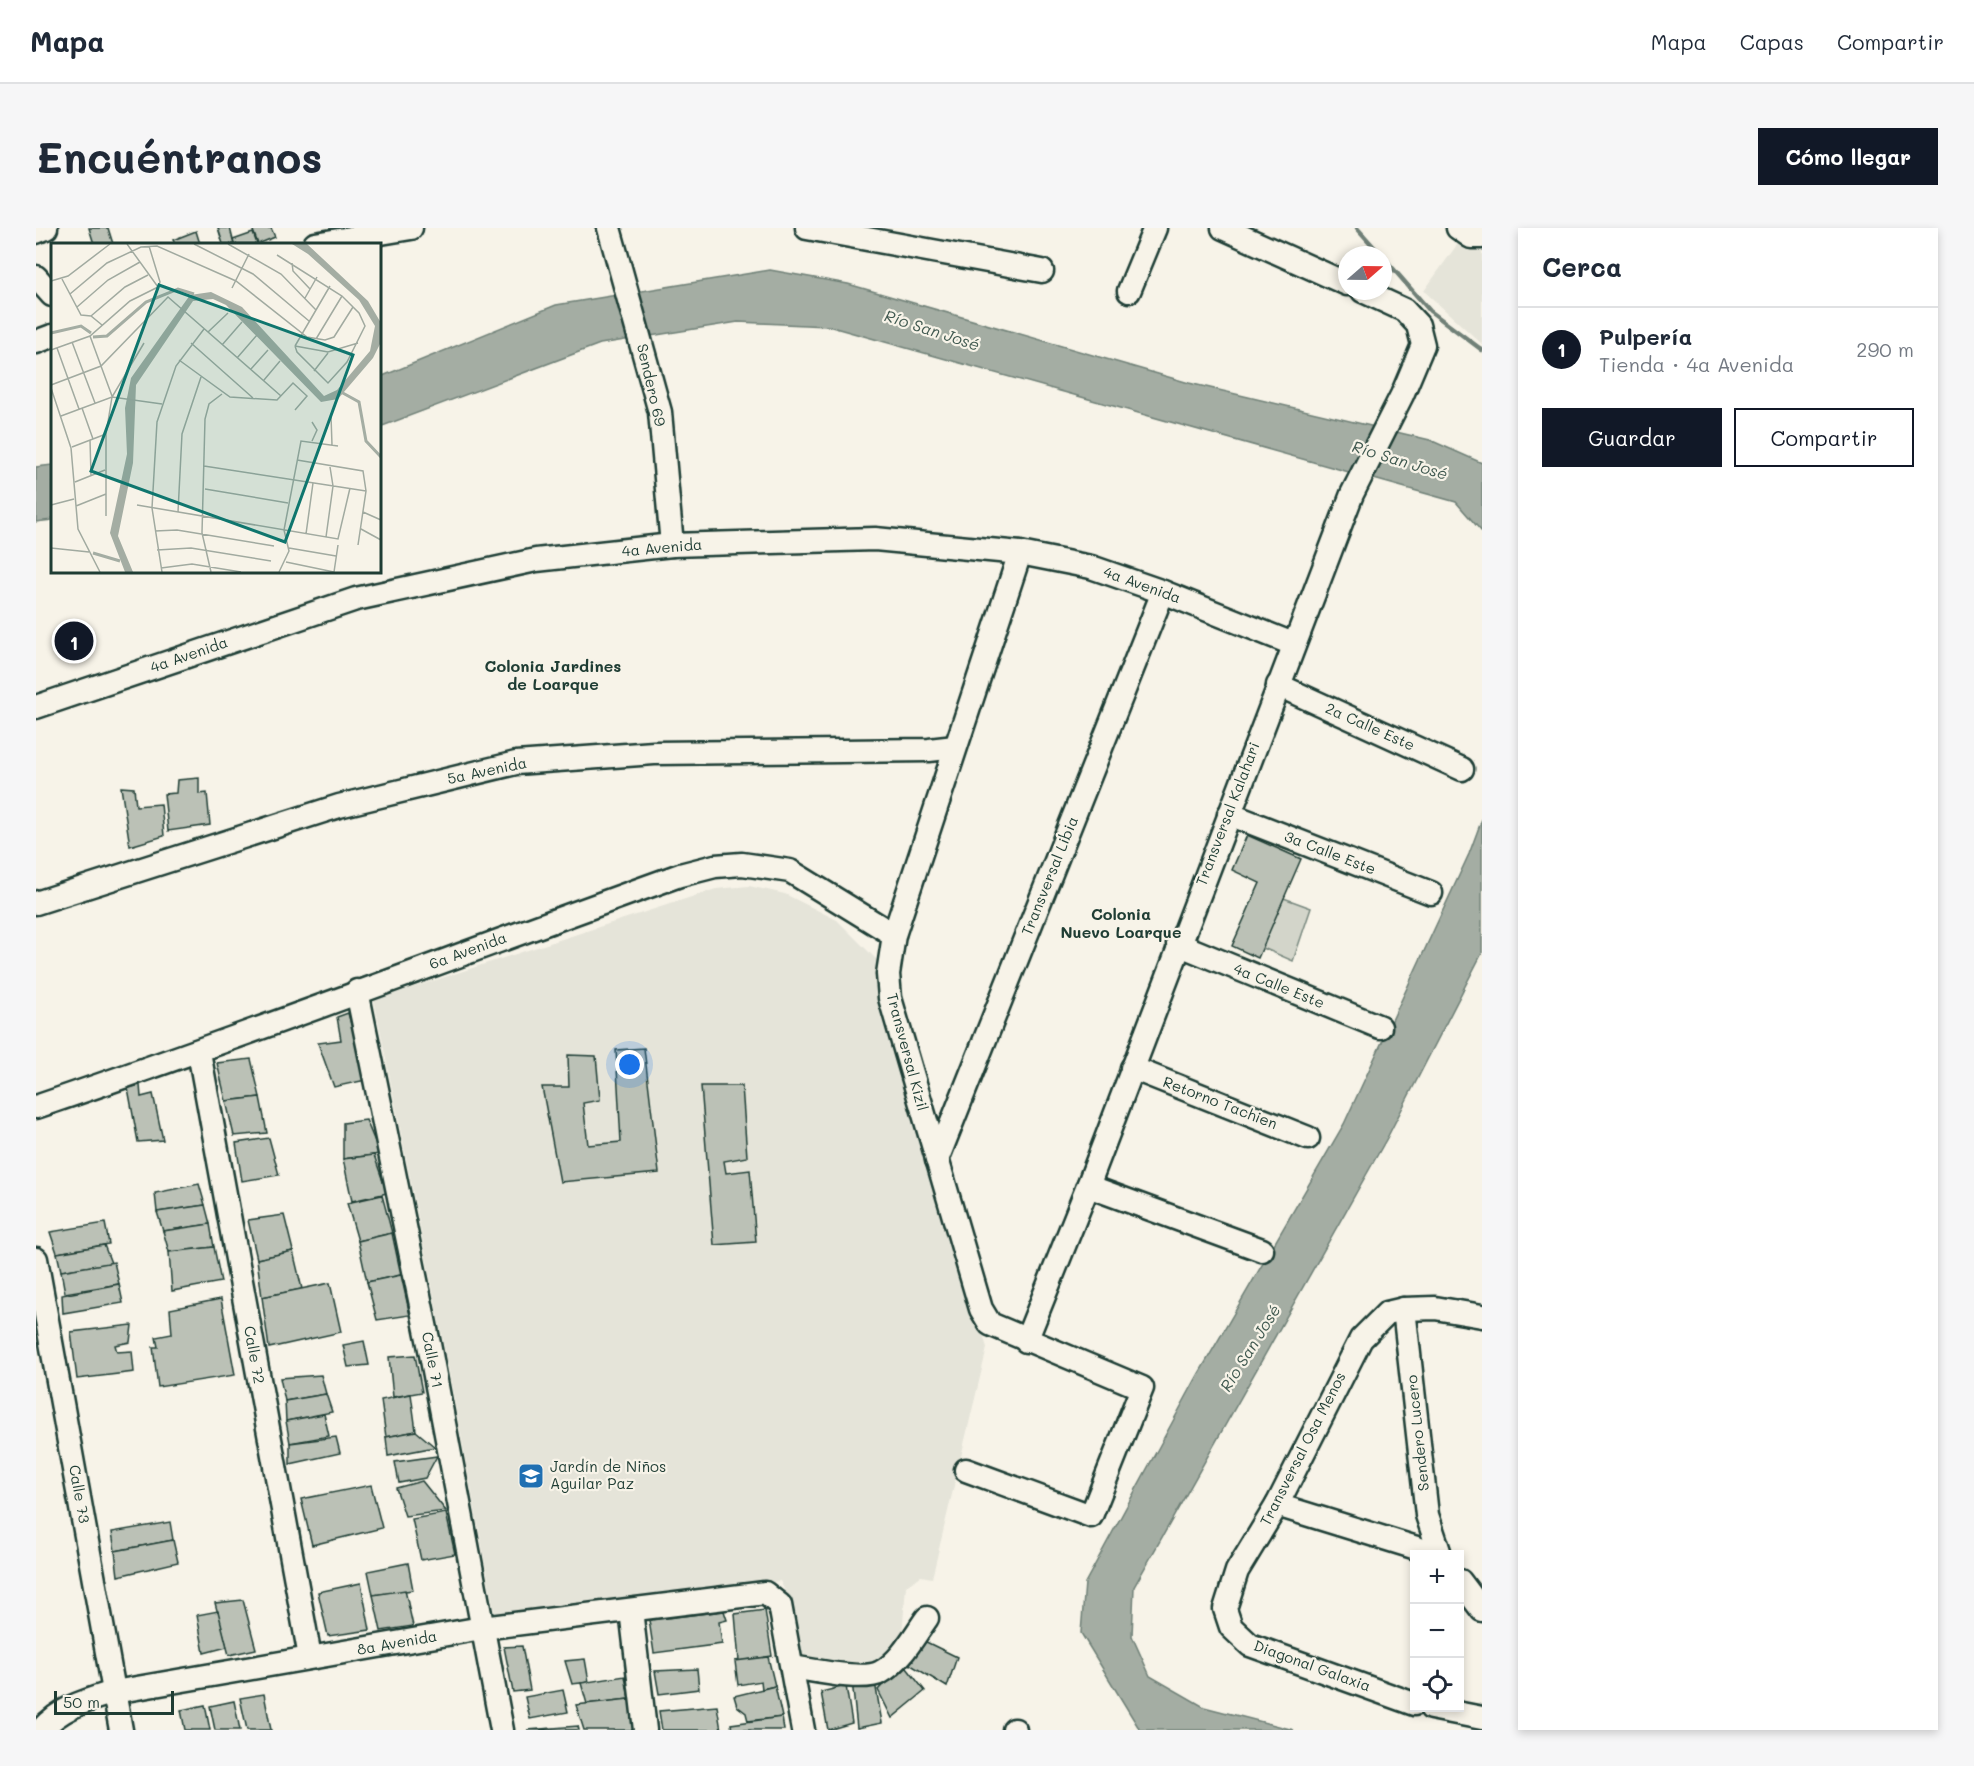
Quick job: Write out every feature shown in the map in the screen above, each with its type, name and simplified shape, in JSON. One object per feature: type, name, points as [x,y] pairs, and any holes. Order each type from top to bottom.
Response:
[{"type":"street","points":[[36,232],[46,228]]},
{"type":"street","points":[[320,238],[411,228]]},
{"type":"street","name":"Sendero 69","points":[[609,228],[660,412],[672,546]]},
{"type":"street","points":[[807,228],[1042,271]]},
{"type":"street","points":[[1129,291],[1155,228]]},
{"type":"street","points":[[1223,228],[1338,280]]},
{"type":"street","points":[[36,277],[51,293]]},
{"type":"street","name":"Transversal Kalahari","points":[[1026,1341],[1088,1186],[1178,945],[1352,494],[1402,395],[1423,345],[1418,326],[1404,310],[1382,300]]},
{"type":"street","points":[[36,342],[51,336]]},
{"type":"street","name":"4a Avenida","points":[[36,707],[356,599],[536,560],[672,546],[874,539],[1020,554],[1091,567],[1163,592],[1293,644]]},
{"type":"street","name":"Transversal Kizil","points":[[966,1470],[1091,1516],[1142,1388],[990,1324],[981,1309],[890,998],[888,974],[894,935],[1020,554]]},
{"type":"street","name":"Transversal Libia","points":[[936,1160],[1163,592]]},
{"type":"street","name":"2a Calle Este","points":[[1278,685],[1462,769]]},
{"type":"street","name":"5a Avenida","points":[[36,903],[339,806],[516,763],[654,753],[929,750],[955,747]]},
{"type":"street","name":"3a Calle Este","points":[[1229,814],[1431,893]]},
{"type":"street","name":"6a Avenida","points":[[36,1107],[199,1052],[357,991],[669,879],[715,866],[742,864],[790,871],[894,935]]},
{"type":"street","name":"4a Calle Este","points":[[1178,945],[1380,1027]]},
{"type":"street","name":"Calle 71","points":[[357,991],[431,1355],[502,1730]]},
{"type":"street","name":"Calle 72","points":[[199,1052],[310,1657]]},
{"type":"street","name":"Retorno Tachien","points":[[1132,1068],[1308,1138]]},
{"type":"street","points":[[1088,1186],[1262,1250]]},
{"type":"street","name":"Calle 73","points":[[36,1259],[121,1730]]},
{"type":"street","points":[[1404,1309],[1436,1308],[1482,1316]]},
{"type":"street","name":"Transversal Osa Menos","points":[[1225,1609],[1237,1571],[1277,1505],[1361,1339],[1387,1313],[1404,1309]]},
{"type":"street","name":"Sendero Lucero","points":[[1404,1309],[1427,1515],[1437,1550]]},
{"type":"street","points":[[1277,1505],[1425,1550]]},
{"type":"street","points":[[1464,1586],[1482,1610]]},
{"type":"street","name":"8a Avenida","points":[[41,1730],[55,1715],[75,1704],[114,1692],[482,1628],[765,1593],[780,1605],[792,1667]]},
{"type":"street","name":"Diagonal Galaxia","points":[[1225,1609],[1231,1627],[1251,1645],[1410,1703]]},
{"type":"street","points":[[631,1610],[645,1730]]},
{"type":"street","points":[[803,1730],[792,1667],[860,1676],[880,1673],[904,1651],[927,1618]]},
{"type":"street","points":[[1454,1712],[1482,1718]]},
{"type":"shaded area","points":[[1459,242],[1482,245],[1482,344],[1424,291]]},
{"type":"shaded area","points":[[749,886],[785,894],[837,920],[877,960],[987,1348],[932,1578],[921,1576],[906,1586],[902,1635],[887,1660],[867,1668],[837,1665],[801,1656],[792,1605],[780,1581],[495,1616],[445,1351],[374,1000],[716,889]]},
{"type":"shaded area","points":[[1281,897],[1311,908],[1293,961],[1263,948]]},
{"type":"water","name":"Río San José","points":[[770,270],[848,284],[1189,383],[1430,440],[1482,463],[1482,532],[1456,502],[828,326],[738,322],[600,344],[381,427],[381,377],[556,305]]},
{"type":"water","points":[[51,465],[51,520],[36,522],[36,467]]},
{"type":"water","name":"Río San José","points":[[1482,819],[1482,953],[1387,1138],[1134,1587],[1132,1636],[1150,1676],[1204,1707],[1294,1730],[1140,1730],[1081,1633],[1085,1583],[1198,1375],[1344,1124],[1469,854]]},
{"type":"building","points":[[89,228],[108,228],[113,243],[94,243]]},
{"type":"building","points":[[218,228],[230,228],[234,243],[223,243]]},
{"type":"building","points":[[252,228],[271,228],[275,237],[258,243]]},
{"type":"building","points":[[196,231],[200,243],[174,243],[173,240]]},
{"type":"building","points":[[253,233],[257,243],[234,243],[233,240]]},
{"type":"building","points":[[199,778],[199,794],[207,793],[210,825],[168,831],[164,794],[176,793],[177,780]]},
{"type":"building","points":[[121,787],[134,788],[136,806],[161,804],[164,836],[130,846]]},
{"type":"building","points":[[1247,835],[1301,859],[1258,958],[1232,946],[1260,883],[1232,870]]},
{"type":"building","points":[[348,1013],[366,1080],[334,1087],[318,1043],[341,1040],[337,1017]]},
{"type":"building","points":[[644,1048],[659,1173],[560,1182],[542,1087],[569,1087],[568,1055],[596,1056],[600,1100],[583,1103],[588,1145],[621,1142],[616,1050]]},
{"type":"building","points":[[251,1059],[260,1097],[226,1101],[217,1063]]},
{"type":"building","points":[[140,1085],[141,1097],[153,1094],[163,1140],[138,1142],[128,1088]]},
{"type":"building","points":[[701,1086],[742,1086],[747,1157],[724,1161],[726,1173],[750,1170],[756,1242],[714,1245]]},
{"type":"building","points":[[260,1097],[267,1133],[234,1136],[226,1101]]},
{"type":"building","points":[[366,1120],[380,1154],[343,1159],[343,1123]]},
{"type":"building","points":[[269,1138],[279,1175],[242,1181],[236,1143]]},
{"type":"building","points":[[374,1155],[387,1193],[352,1201],[343,1159]]},
{"type":"building","points":[[199,1184],[205,1205],[157,1212],[155,1193]]},
{"type":"building","points":[[382,1195],[392,1233],[358,1241],[347,1203]]},
{"type":"building","points":[[205,1205],[210,1224],[163,1231],[157,1212]]},
{"type":"building","points":[[284,1215],[293,1251],[257,1259],[248,1220]]},
{"type":"building","points":[[105,1223],[109,1244],[57,1253],[50,1232]]},
{"type":"building","points":[[210,1224],[214,1247],[169,1252],[163,1231]]},
{"type":"building","points":[[392,1233],[401,1275],[367,1282],[358,1241]]},
{"type":"building","points":[[104,1245],[111,1263],[61,1271],[57,1253]]},
{"type":"building","points":[[214,1247],[221,1282],[172,1291],[169,1252]]},
{"type":"building","points":[[293,1251],[302,1289],[262,1297],[257,1259]]},
{"type":"building","points":[[114,1262],[119,1284],[65,1293],[61,1271]]},
{"type":"building","points":[[401,1275],[410,1315],[377,1320],[367,1282]]},
{"type":"building","points":[[330,1283],[341,1332],[269,1348],[262,1297]]},
{"type":"building","points":[[119,1284],[123,1303],[63,1313],[62,1295]]},
{"type":"building","points":[[221,1299],[235,1375],[158,1387],[153,1347],[158,1347],[156,1337],[172,1334],[170,1309]]},
{"type":"building","points":[[132,1325],[130,1342],[115,1345],[117,1352],[132,1351],[134,1372],[77,1379],[71,1332]]},
{"type":"building","points":[[364,1341],[369,1365],[348,1367],[343,1345]]},
{"type":"building","points":[[415,1355],[422,1392],[393,1397],[389,1357]]},
{"type":"building","points":[[321,1375],[326,1394],[285,1401],[280,1378]]},
{"type":"building","points":[[326,1394],[332,1412],[286,1421],[285,1401]]},
{"type":"building","points":[[411,1394],[416,1431],[386,1437],[381,1400]]},
{"type":"building","points":[[324,1414],[329,1436],[290,1443],[286,1421]]},
{"type":"building","points":[[416,1431],[435,1447],[388,1456],[386,1437]]},
{"type":"building","points":[[336,1437],[340,1453],[290,1464],[290,1443]]},
{"type":"building","points":[[437,1456],[425,1478],[399,1483],[395,1462]]},
{"type":"building","points":[[422,1481],[446,1511],[405,1516],[396,1488]]},
{"type":"building","points":[[371,1485],[382,1528],[312,1545],[301,1499]]},
{"type":"building","points":[[446,1513],[455,1554],[421,1560],[412,1519]]},
{"type":"building","points":[[170,1522],[173,1540],[115,1551],[112,1532]]},
{"type":"building","points":[[173,1540],[178,1562],[118,1576],[115,1551]]},
{"type":"building","points":[[408,1563],[413,1590],[373,1595],[368,1571]]},
{"type":"building","points":[[361,1583],[370,1630],[328,1636],[318,1592]]},
{"type":"building","points":[[405,1590],[413,1626],[381,1631],[373,1595]]},
{"type":"building","points":[[243,1600],[256,1649],[229,1655],[215,1603]]},
{"type":"building","points":[[765,1610],[772,1656],[739,1661],[735,1614]]},
{"type":"building","points":[[218,1611],[227,1647],[204,1653],[197,1615]]},
{"type":"building","points":[[724,1611],[727,1620],[719,1622],[722,1644],[654,1653],[649,1620]]},
{"type":"building","points":[[918,1638],[957,1657],[947,1687],[906,1662]]},
{"type":"building","points":[[522,1646],[530,1690],[513,1692],[504,1647]]},
{"type":"building","points":[[768,1657],[775,1686],[762,1689],[761,1681],[738,1685],[735,1661]]},
{"type":"building","points":[[585,1659],[589,1682],[572,1684],[565,1661]]},
{"type":"building","points":[[903,1663],[925,1691],[892,1718],[878,1690]]},
{"type":"building","points":[[697,1669],[699,1689],[659,1694],[655,1671]]},
{"type":"building","points":[[625,1676],[629,1699],[587,1704],[581,1683]]},
{"type":"building","points":[[852,1680],[875,1682],[882,1723],[857,1728]]},
{"type":"building","points":[[775,1686],[782,1717],[748,1721],[746,1713],[737,1706],[734,1696]]},
{"type":"building","points":[[846,1686],[852,1723],[828,1730],[821,1692]]},
{"type":"building","points":[[563,1690],[568,1712],[530,1719],[525,1697]]},
{"type":"building","points":[[264,1694],[271,1730],[247,1730],[240,1698]]},
{"type":"building","points":[[629,1699],[636,1730],[584,1730],[576,1705]]},
{"type":"building","points":[[234,1701],[240,1730],[215,1730],[210,1706]]},
{"type":"building","points":[[205,1705],[210,1730],[185,1730],[181,1710]]},
{"type":"building","points":[[717,1706],[721,1730],[662,1730],[659,1711]]},
{"type":"building","points":[[782,1717],[784,1730],[732,1730],[731,1724]]},
{"type":"building","points":[[578,1726],[579,1730],[527,1730]]},
{"type":"waterway","points":[[1357,228],[1373,246]]},
{"type":"waterway","points":[[1392,267],[1430,311],[1482,350]]},
{"type":"place","name":"Pulpería","points":[[74,641]]},
{"type":"place","name":"Jardín de Niños Aguilar Paz","points":[[531,1476]]},
{"type":"district","name":"Colonia Jardines de Loarque","points":[[553,675]]},
{"type":"district","name":"Colonia Nuevo Loarque","points":[[1121,923]]}]
